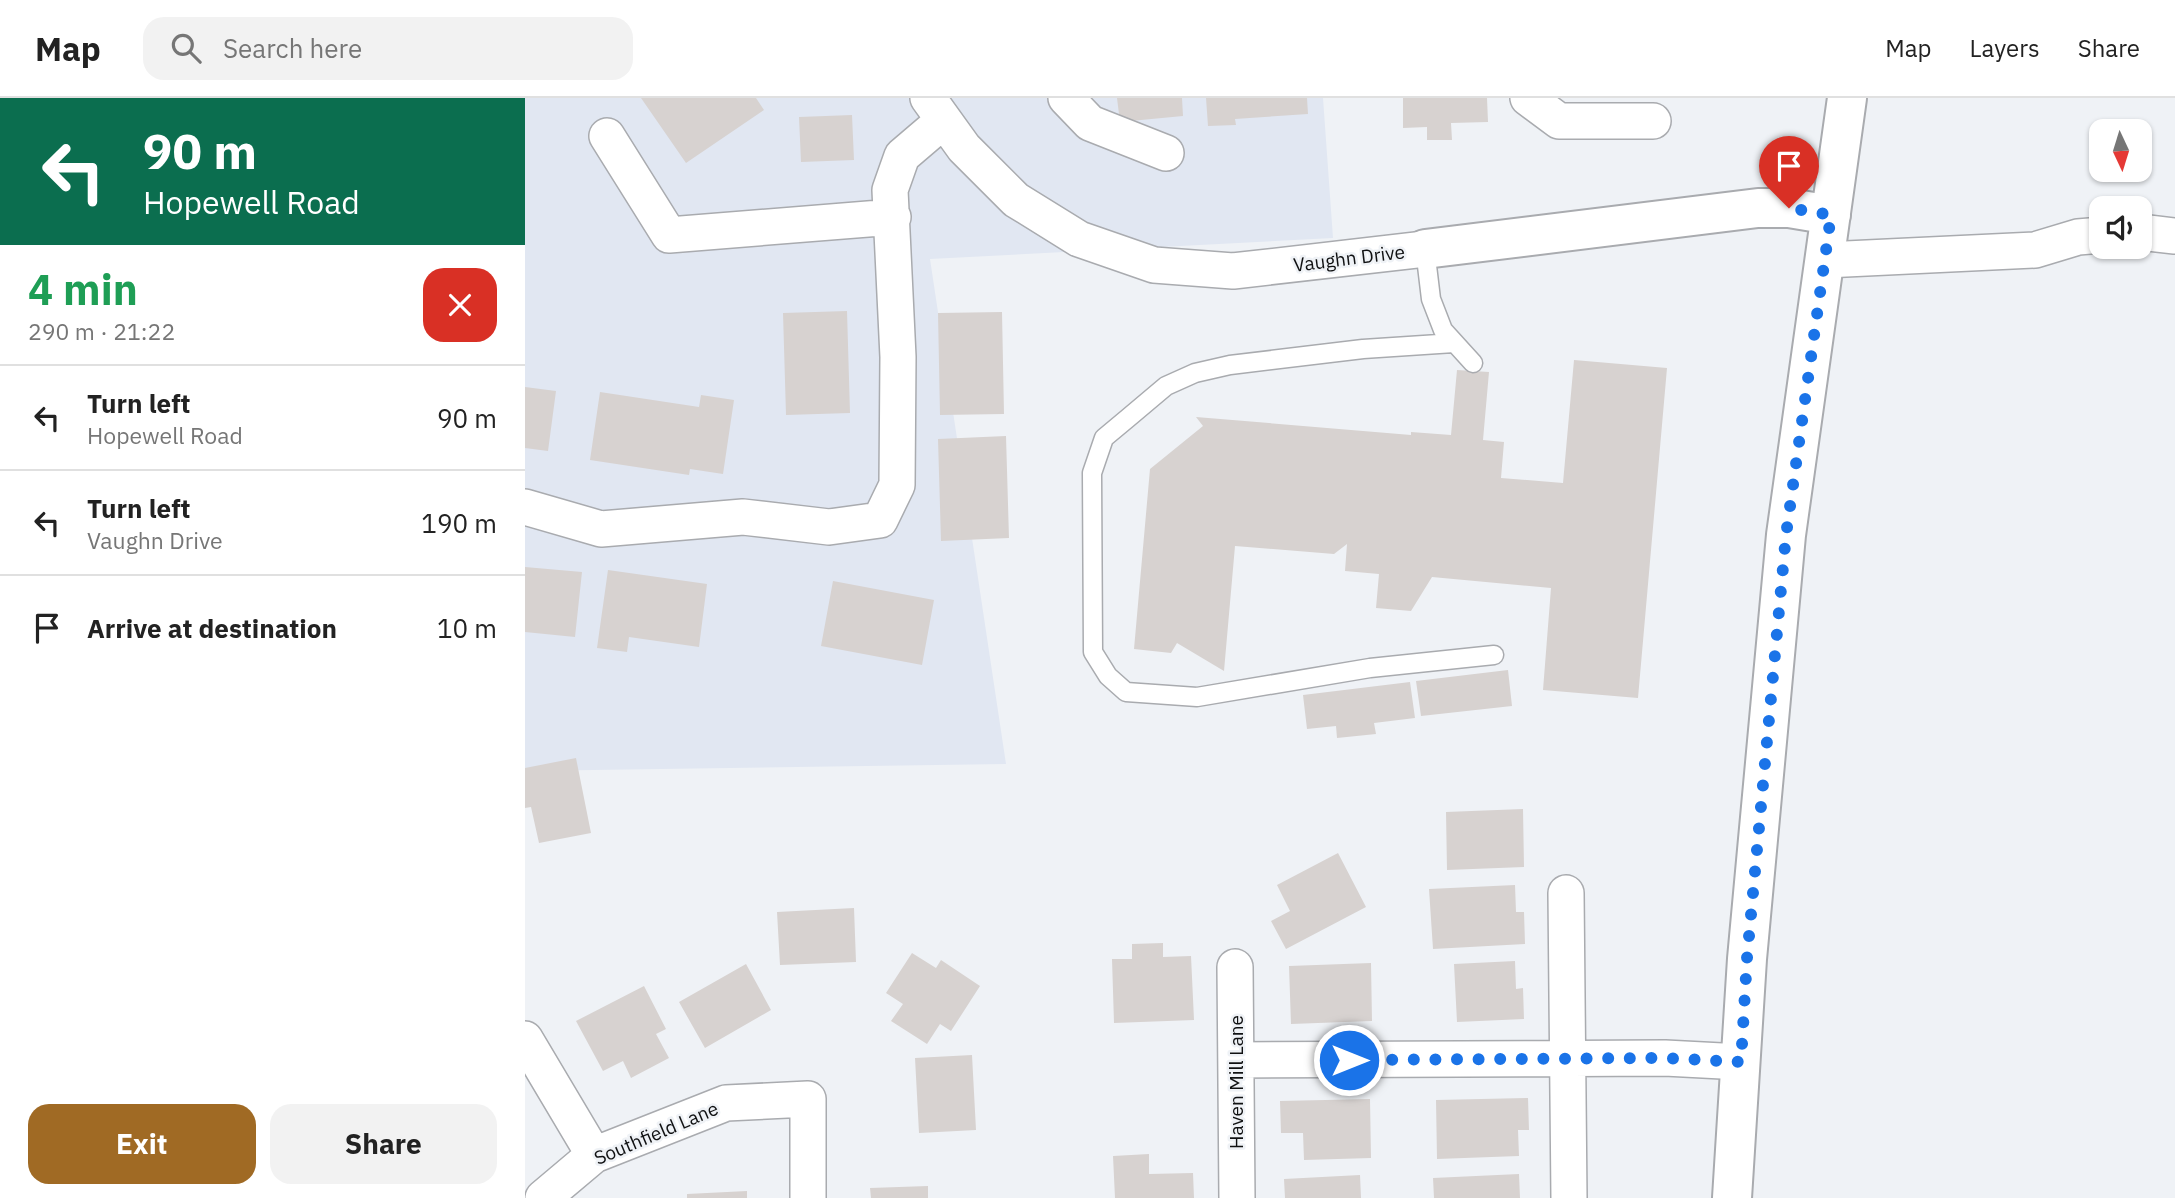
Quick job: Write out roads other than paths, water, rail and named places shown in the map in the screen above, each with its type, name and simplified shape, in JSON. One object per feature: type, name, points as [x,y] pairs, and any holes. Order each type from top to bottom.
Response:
[{"type":"street","points":[[1066,98],[1090,123],[1166,153]]},
{"type":"street","points":[[1528,98],[1559,121],[1653,121]]},
{"type":"street","points":[[1732,1198],[1747,958],[1786,535],[1847,98]]},
{"type":"street","points":[[525,507],[601,529],[743,517],[829,527],[880,520],[897,485],[898,357],[890,190],[902,156],[937,106]]},
{"type":"street","name":"Vaughn Drive","points":[[937,106],[964,148],[1016,200],[1079,239],[1154,265],[1233,271],[1759,208],[1789,208],[1831,215]]},
{"type":"street","points":[[607,136],[669,236],[893,217]]},
{"type":"street","points":[[2152,233],[2175,236]]},
{"type":"street","points":[[1825,260],[2035,250],[2089,236]]},
{"type":"street","points":[[1566,893],[1569,1198]]},
{"type":"street","name":"Haven Mill Lane","points":[[1235,967],[1237,1198]]},
{"type":"street","points":[[525,1039],[594,1155]]},
{"type":"street","points":[[1236,1060],[1665,1058],[1741,1062]]},
{"type":"street","name":"Southfield Lane","points":[[543,1198],[594,1155],[726,1103],[808,1099],[808,1198]]},
{"type":"lane","points":[[1425,249],[1431,299],[1443,330],[1473,363]]},
{"type":"lane","points":[[1454,343],[1363,349],[1230,365],[1195,373],[1166,386],[1104,438],[1093,472],[1093,652],[1108,676],[1126,692],[1197,697],[1370,668],[1494,655]]}]
